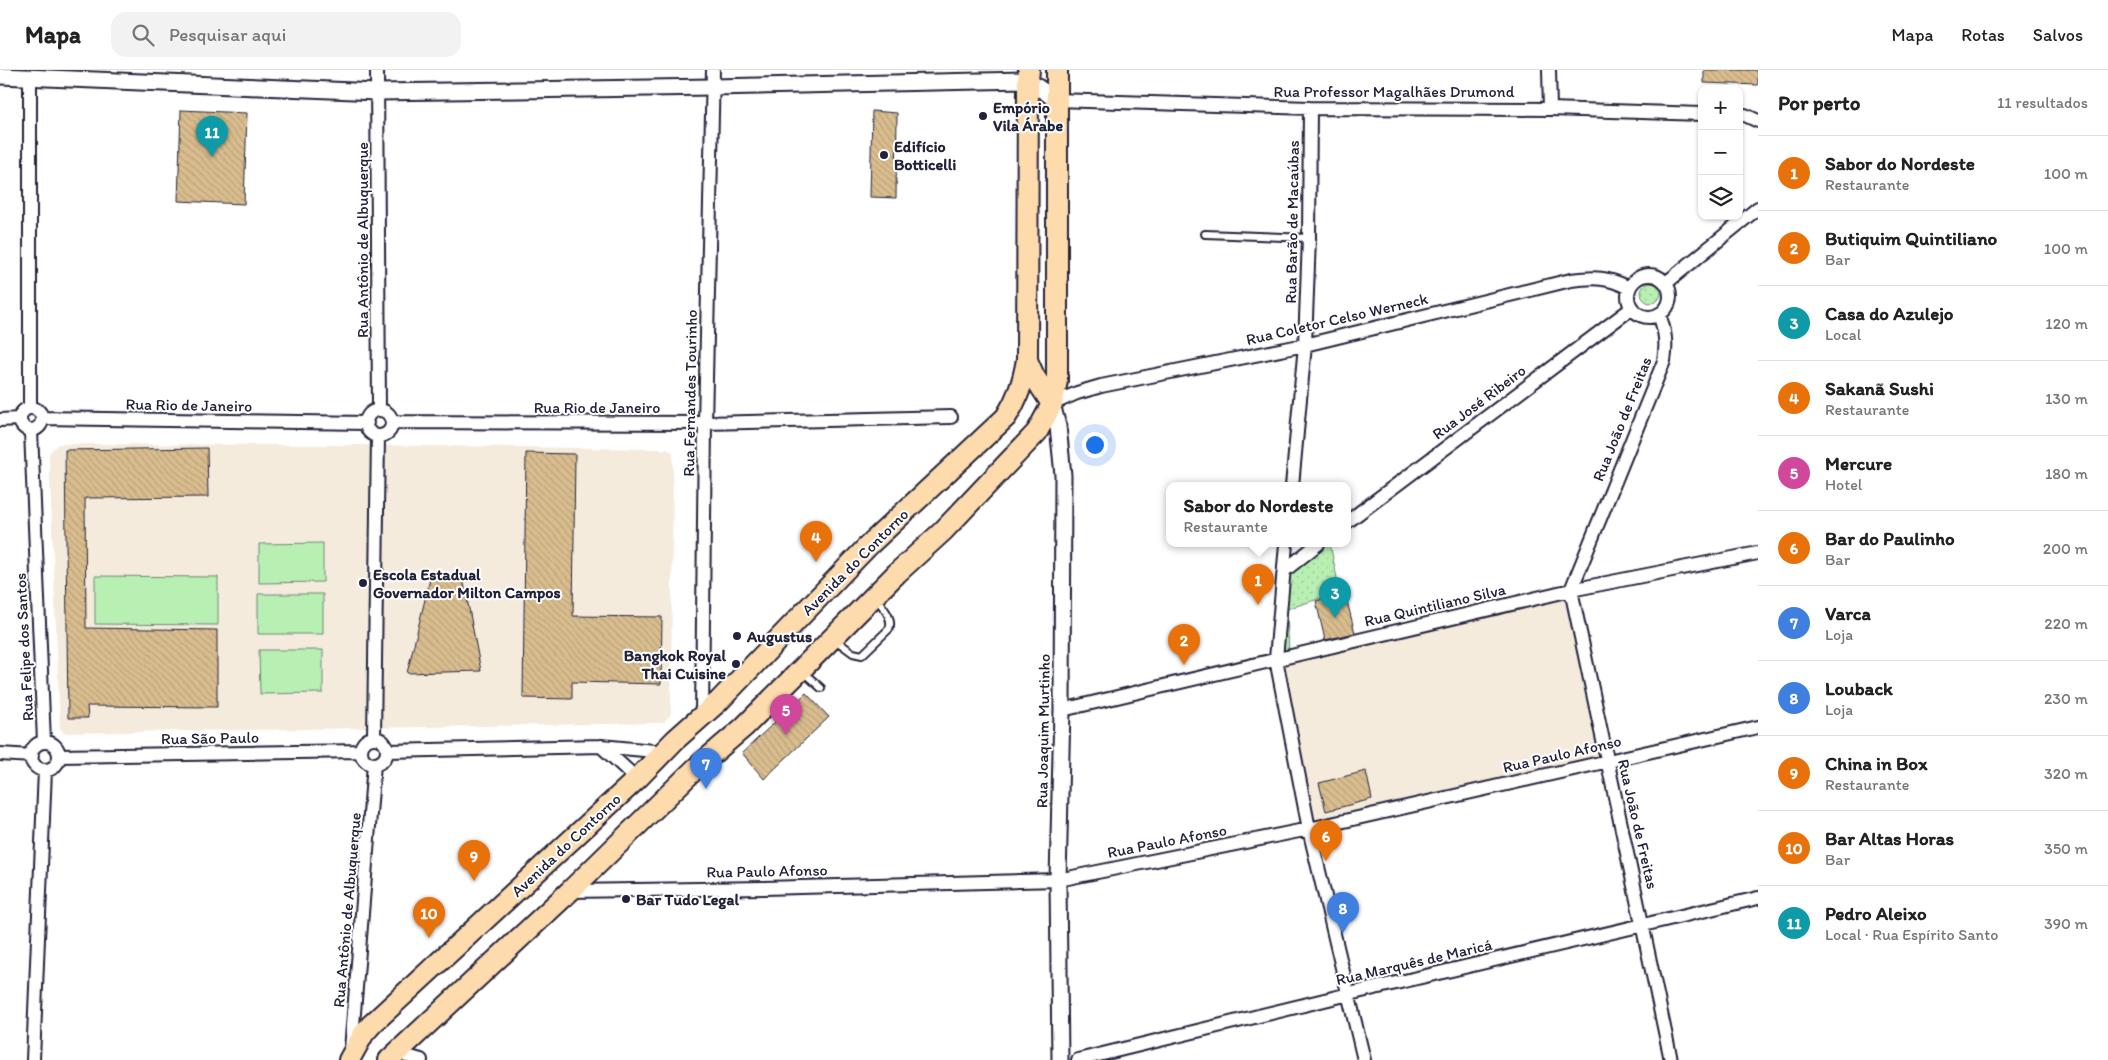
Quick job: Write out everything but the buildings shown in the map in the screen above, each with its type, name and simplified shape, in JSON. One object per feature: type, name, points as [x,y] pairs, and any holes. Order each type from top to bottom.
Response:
[{"type":"main road","points":[[393,1056],[570,891],[696,768],[744,727],[943,531],[1037,432],[1052,404],[1057,381],[1056,70]]},
{"type":"main road","name":"Avenida do Contorno","points":[[350,1059],[372,1024],[637,780],[675,740],[702,717],[869,544],[1006,416],[1022,386],[1027,360],[1028,75]]},
{"type":"main road","points":[[1027,360],[1034,376],[1052,404]]},
{"type":"street","name":"Rua Antônio de Albuquerque","points":[[377,70],[379,410]]},
{"type":"street","name":"Rua Fernandes Tourinho","points":[[702,717],[705,423],[713,70]]},
{"type":"street","points":[[1549,70],[1550,109]]},
{"type":"street","points":[[0,76],[377,92],[713,87],[1028,75],[1056,100]]},
{"type":"street","points":[[30,76],[30,408]]},
{"type":"street","name":"Rua Professor Magalhães Drumond","points":[[1056,100],[1310,108],[1550,109],[1698,114]]},
{"type":"street","name":"Rua Barão de Macaúbas","points":[[1292,482],[1305,345],[1309,238],[1310,108]]},
{"type":"street","points":[[1743,115],[1758,121]]},
{"type":"street","points":[[1666,283],[1758,208]]},
{"type":"street","points":[[1649,274],[1661,278],[1666,283],[1670,296],[1668,304],[1659,314],[1647,317],[1641,316],[1632,308],[1628,298],[1629,288],[1637,278],[1649,274]]},
{"type":"street","name":"Rua Coletor Celso Werneck","points":[[1052,404],[1077,392],[1101,386],[1305,345],[1572,280],[1594,278],[1614,280],[1629,288]]},
{"type":"street","name":"Rua José Ribeiro","points":[[1351,519],[1632,308]]},
{"type":"street","name":"Rua João de Freitas","points":[[1659,314],[1667,345],[1664,361],[1571,590],[1671,1060]]},
{"type":"street","name":"Rua Joaquim Murtinho","points":[[1052,404],[1058,426],[1064,475],[1058,880],[1060,1060]]},
{"type":"street","points":[[30,408],[37,410],[42,418],[40,425],[31,430],[24,428],[19,420],[22,413],[30,408]]},
{"type":"street","points":[[379,410],[386,412],[392,422],[390,430],[383,436],[372,433],[366,423],[371,413],[379,410]]},
{"type":"street","name":"Rua Rio de Janeiro","points":[[392,422],[705,423],[951,417]]},
{"type":"street","name":"Rua Rio de Janeiro","points":[[42,418],[366,423]]},
{"type":"street","points":[[0,420],[19,420]]},
{"type":"street","name":"Rua Felipe dos Santos","points":[[31,430],[44,742]]},
{"type":"street","points":[[374,737],[378,436]]},
{"type":"street","points":[[1286,547],[1276,659],[1309,829],[1364,1060]]},
{"type":"street","points":[[1284,571],[1314,547]]},
{"type":"street","name":"Rua Quintiliano Silva","points":[[1062,710],[1571,590],[1758,553]]},
{"type":"street","name":"Rua Paulo Afonso","points":[[570,891],[1058,880],[1309,829],[1758,727]]},
{"type":"street","points":[[374,737],[385,743],[388,751],[385,759],[374,764],[364,759],[361,751],[363,743],[374,737]]},
{"type":"street","points":[[44,742],[56,748],[59,756],[56,764],[45,770],[37,767],[32,756],[37,745],[44,742]]},
{"type":"street","points":[[388,751],[601,746],[665,752]]},
{"type":"street","points":[[601,746],[637,780]]},
{"type":"street","name":"Rua São Paulo","points":[[59,756],[361,751]]},
{"type":"street","points":[[0,754],[32,756]]},
{"type":"street","name":"Rua Antônio de Albuquerque","points":[[350,1059],[374,764]]},
{"type":"street","points":[[33,1060],[45,770]]},
{"type":"street","name":"Rua Marquês de Maricá","points":[[1078,1060],[1758,898]]},
{"type":"street","points":[[393,1056],[421,1060]]},
{"type":"lane","points":[[1205,234],[1309,238]]},
{"type":"lane","points":[[833,638],[853,653],[862,655],[889,629],[891,624],[890,618],[875,596]]},
{"type":"lane","points":[[801,670],[821,688]]},
{"type":"shaded area","name":"Escola Estadual Governador Milton Campos","points":[[58,444],[666,449],[673,452],[671,714],[663,723],[64,733],[60,728],[49,453]]},
{"type":"shaded area","points":[[1568,589],[1606,760],[1309,827],[1276,657]]},
{"type":"green space","points":[[1651,283],[1658,286],[1661,293],[1658,300],[1651,303],[1644,300],[1641,293],[1644,286]]},
{"type":"green space","points":[[323,543],[323,582],[259,583],[259,544]]},
{"type":"green space","points":[[1315,547],[1331,547],[1340,592],[1287,609],[1289,654],[1276,657],[1286,570]]},
{"type":"green space","points":[[95,576],[218,577],[218,625],[95,624]]},
{"type":"green space","points":[[258,594],[323,594],[323,634],[258,634]]},
{"type":"green space","points":[[259,650],[323,650],[323,693],[260,694]]},
{"type":"place","name":"Empório Vila Árabe","points":[[983,116]]},
{"type":"place","name":"Edifício Botticelli","points":[[884,155]]},
{"type":"place","name":"Pedro Aleixo","points":[[212,157]]},
{"type":"place","name":"Sakanã Sushi","points":[[816,562]]},
{"type":"place","name":"Escola Estadual Governador Milton Campos","points":[[363,583]]},
{"type":"place","name":"Sabor do Nordeste","points":[[1258,605]]},
{"type":"place","name":"Casa do Azulejo","points":[[1335,618]]},
{"type":"place","name":"Augustus","points":[[737,636]]},
{"type":"place","name":"Bangkok Royal Thai Cuisine","points":[[736,664]]},
{"type":"place","name":"Butiquim Quintiliano","points":[[1184,665]]},
{"type":"place","name":"Mercure","points":[[786,735]]},
{"type":"place","name":"Varca","points":[[706,789]]},
{"type":"place","name":"Bar do Paulinho","points":[[1326,861]]},
{"type":"place","name":"China in Box","points":[[474,881]]},
{"type":"place","name":"Bar Tudo Legal","points":[[626,899]]},
{"type":"place","name":"Louback","points":[[1343,933]]},
{"type":"place","name":"Bar Altas Horas","points":[[429,938]]}]
